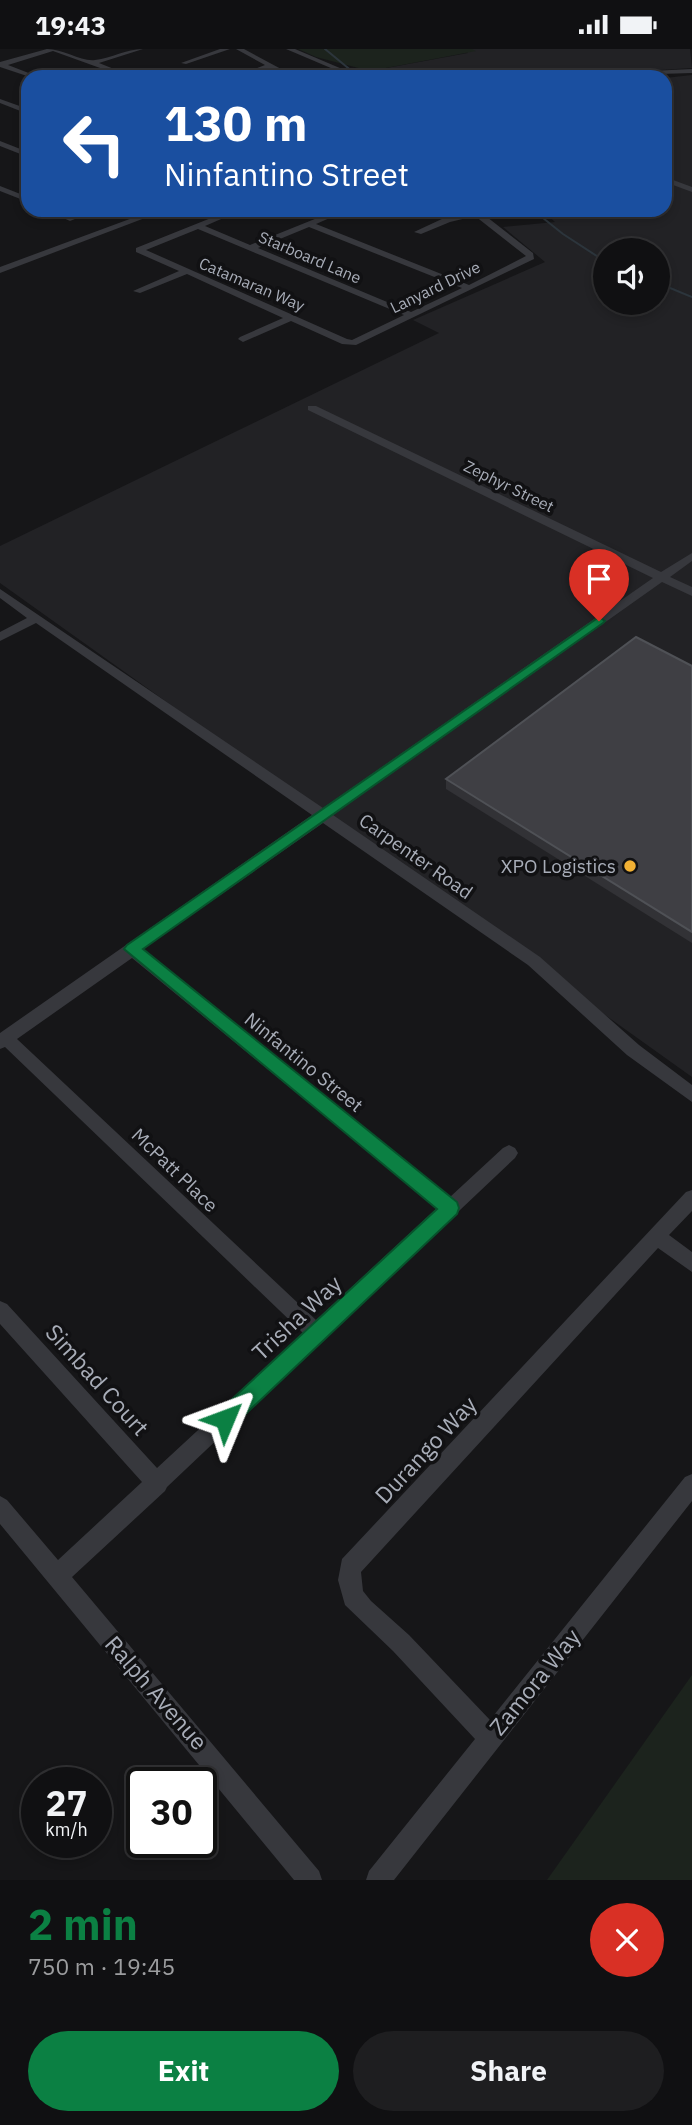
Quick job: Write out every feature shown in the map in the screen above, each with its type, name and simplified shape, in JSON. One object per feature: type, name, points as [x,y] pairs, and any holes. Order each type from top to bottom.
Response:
[{"type":"street","points":[[1,64],[53,49],[112,70]]},
{"type":"street","points":[[92,63],[140,49]]},
{"type":"street","points":[[184,63],[227,49]]},
{"type":"street","points":[[239,49],[281,70]]},
{"type":"street","points":[[289,49],[337,70]]},
{"type":"street","points":[[1,64],[21,71]]},
{"type":"street","points":[[258,70],[273,65]]},
{"type":"street","points":[[672,72],[692,71]]},
{"type":"street","points":[[0,101],[21,108]]},
{"type":"street","points":[[0,143],[21,152]]},
{"type":"street","points":[[672,182],[692,190]]},
{"type":"street","points":[[0,188],[21,197]]},
{"type":"street","points":[[0,270],[143,217]]},
{"type":"street","points":[[197,226],[220,217]]},
{"type":"street","points":[[251,248],[326,217]]},
{"type":"street","points":[[418,232],[455,217]]},
{"type":"street","name":"Lanyard Drive","points":[[353,343],[530,259],[530,255],[482,217]]},
{"type":"street","points":[[309,224],[467,287]]},
{"type":"street","name":"Starboard Lane","points":[[197,226],[411,315]]},
{"type":"street","name":"Catamaran Way","points":[[197,226],[139,250],[345,342],[353,343]]},
{"type":"street","points":[[137,291],[185,272]]},
{"type":"street","points":[[243,339],[290,317]]},
{"type":"street","name":"Zephyr Street","points":[[312,408],[692,592]]},
{"type":"street","points":[[3,1040],[692,555]]},
{"type":"street","name":"Carpenter Road","points":[[0,593],[534,961],[634,1050],[692,1095]]},
{"type":"street","points":[[0,637],[30,614]]},
{"type":"street","name":"Ninfantino Street","points":[[132,949],[450,1208]]},
{"type":"street","name":"McPatt Place","points":[[3,1040],[316,1333]]},
{"type":"street","name":"Trisha Way","points":[[57,1576],[509,1153]]},
{"type":"street","name":"Durango Way","points":[[490,1738],[401,1643],[353,1597],[349,1580],[350,1567],[692,1198]]},
{"type":"street","points":[[657,1237],[692,1263]]},
{"type":"street","name":"Simbad Court","points":[[0,1310],[158,1484]]},
{"type":"street","name":"Zamora Way","points":[[378,1880],[692,1484]]},
{"type":"street","name":"Ralph Avenue","points":[[0,1507],[130,1660],[310,1880]]},
{"type":"shaded area","points":[[298,49],[476,51],[375,70],[316,57]]},
{"type":"shaded area","points":[[465,49],[690,49],[692,68],[375,70],[468,53]]},
{"type":"shaded area","points":[[692,75],[692,1077],[0,583],[0,546],[439,333],[413,320],[545,262],[503,227],[555,222],[550,217],[672,217],[672,77]]},
{"type":"shaded area","points":[[692,1675],[692,1880],[547,1880]]},
{"type":"building","name":"XPO Logistics","points":[[636,637],[692,666],[692,932],[446,779]]},
{"type":"waterway","points":[[325,49],[350,70]]},
{"type":"waterway","points":[[542,217],[593,254]]},
{"type":"waterway","points":[[670,288],[692,297]]},
{"type":"place","name":"XPO Logistics","points":[[630,866]]},
{"type":"route","points":[[225,1419],[450,1208],[132,949],[599,621]]}]
